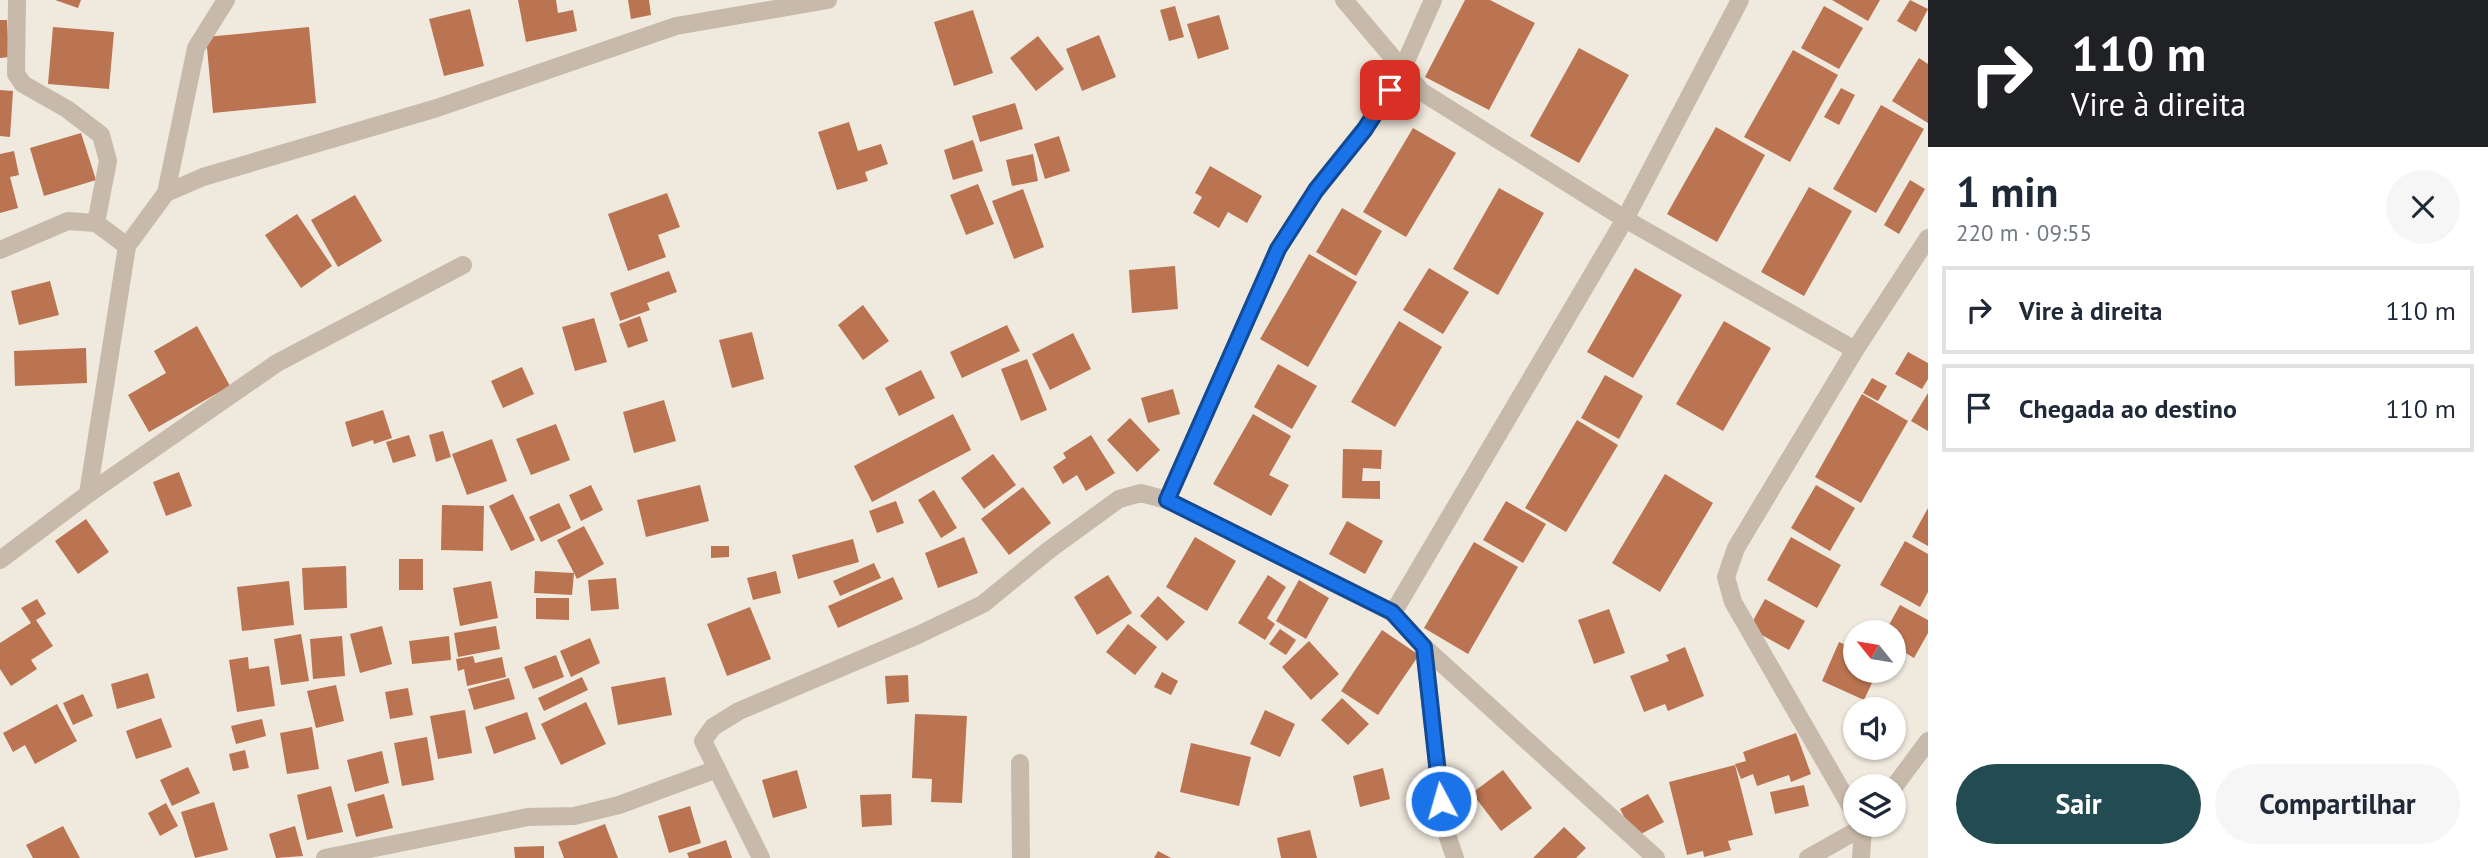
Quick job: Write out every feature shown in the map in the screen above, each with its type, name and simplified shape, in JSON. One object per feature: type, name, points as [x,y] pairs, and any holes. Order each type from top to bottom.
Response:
[{"type":"street","points":[[17,0],[16,74],[23,84],[67,109],[101,135],[108,161],[96,223]]},
{"type":"street","points":[[88,494],[127,246],[166,193],[196,48],[226,0]]},
{"type":"street","points":[[166,193],[203,177],[437,108],[676,26],[828,0]]},
{"type":"street","points":[[1344,0],[1422,92],[1625,219],[1855,350]]},
{"type":"street","points":[[1167,500],[1278,249],[1316,190],[1365,129],[1402,70],[1433,0]]},
{"type":"street","points":[[1392,612],[1625,219],[1740,0]]},
{"type":"street","points":[[0,250],[68,221],[96,223],[127,246]]},
{"type":"street","points":[[1843,791],[1733,602],[1726,577],[1736,548],[1855,350],[1928,238]]},
{"type":"street","points":[[0,560],[88,494],[277,363],[463,265]]},
{"type":"street","points":[[761,858],[703,741],[713,727],[739,710],[918,635],[983,604],[1049,550],[1119,499],[1141,493],[1167,500],[1392,612],[1424,647],[1656,858]]},
{"type":"street","points":[[1424,647],[1444,826],[1455,858]]},
{"type":"street","points":[[1904,774],[1928,741]]},
{"type":"street","points":[[1020,763],[1021,858]]},
{"type":"street","points":[[325,858],[528,817],[574,816],[619,805],[717,769]]},
{"type":"street","points":[[1808,858],[1843,834]]},
{"type":"street","points":[[1861,837],[1861,858]]},
{"type":"building","points":[[55,0],[81,0],[78,8]]},
{"type":"building","points":[[518,0],[556,0],[558,13],[573,10],[577,31],[526,42]]},
{"type":"building","points":[[628,0],[649,0],[651,15],[631,19]]},
{"type":"building","points":[[1465,0],[1490,0],[1535,23],[1489,110],[1425,77]]},
{"type":"building","points":[[1832,0],[1880,0],[1868,21]]},
{"type":"building","points":[[1910,0],[1928,9],[1916,32],[1897,21]]},
{"type":"building","points":[[1175,6],[1184,37],[1169,41],[1160,10]]},
{"type":"building","points":[[1824,6],[1863,28],[1839,69],[1801,48]]},
{"type":"building","points":[[470,9],[484,66],[444,76],[429,19]]},
{"type":"building","points":[[973,10],[993,73],[954,86],[934,22]]},
{"type":"building","points":[[1219,15],[1229,49],[1198,59],[1187,24]]},
{"type":"building","points":[[0,20],[7,20],[9,57],[0,58]]},
{"type":"building","points":[[53,27],[114,32],[109,89],[48,84]]},
{"type":"building","points":[[309,27],[316,103],[213,113],[206,37]]},
{"type":"building","points":[[1099,35],[1116,77],[1082,91],[1066,49]]},
{"type":"building","points":[[1038,36],[1064,69],[1036,91],[1010,58]]},
{"type":"building","points":[[1579,48],[1629,75],[1579,163],[1530,136]]},
{"type":"building","points":[[1793,50],[1838,75],[1790,162],[1744,137]]},
{"type":"building","points":[[1919,58],[1928,64],[1928,123],[1892,101]]},
{"type":"building","points":[[1841,88],[1855,95],[1839,125],[1824,117]]},
{"type":"building","points":[[0,90],[13,91],[10,137],[0,136]]},
{"type":"building","points":[[1015,103],[1023,129],[980,142],[972,116]]},
{"type":"building","points":[[1881,105],[1924,129],[1876,213],[1833,189]]},
{"type":"building","points":[[849,122],[858,151],[881,144],[888,164],[865,172],[868,181],[837,190],[818,132]]},
{"type":"building","points":[[1716,127],[1765,155],[1717,242],[1667,214]]},
{"type":"building","points":[[1413,128],[1456,153],[1406,237],[1363,212]]},
{"type":"building","points":[[81,133],[96,180],[44,196],[30,148]]},
{"type":"building","points":[[1059,136],[1070,171],[1045,179],[1034,144]]},
{"type":"building","points":[[973,140],[983,171],[953,180],[944,150]]},
{"type":"building","points":[[14,151],[19,175],[10,177],[18,208],[0,213],[0,154]]},
{"type":"building","points":[[1033,154],[1038,181],[1012,186],[1006,160]]},
{"type":"building","points":[[1210,166],[1262,196],[1247,223],[1228,212],[1219,228],[1193,213],[1202,197],[1195,193]]},
{"type":"building","points":[[1910,180],[1925,189],[1899,234],[1884,225]]},
{"type":"building","points":[[978,184],[994,224],[966,235],[950,195]]},
{"type":"building","points":[[1809,187],[1852,211],[1804,296],[1761,272]]},
{"type":"building","points":[[1499,188],[1544,213],[1498,295],[1453,269]]},
{"type":"building","points":[[1023,189],[1044,247],[1014,259],[992,201]]},
{"type":"building","points":[[667,193],[680,227],[658,235],[666,257],[628,271],[608,214]]},
{"type":"building","points":[[355,195],[382,241],[338,267],[311,220]]},
{"type":"building","points":[[1342,208],[1382,231],[1356,276],[1316,252]]},
{"type":"building","points":[[297,214],[332,266],[301,288],[265,235]]},
{"type":"building","points":[[1309,254],[1357,282],[1308,367],[1260,339]]},
{"type":"building","points":[[1175,266],[1178,309],[1132,313],[1129,270]]},
{"type":"building","points":[[1429,268],[1469,292],[1443,334],[1403,310]]},
{"type":"building","points":[[1635,268],[1682,295],[1633,378],[1587,352]]},
{"type":"building","points":[[669,271],[677,292],[647,303],[650,310],[620,321],[610,293]]},
{"type":"building","points":[[50,281],[59,315],[19,325],[11,291]]},
{"type":"building","points":[[863,305],[889,341],[863,360],[838,325]]},
{"type":"building","points":[[640,316],[648,341],[628,348],[619,324]]},
{"type":"building","points":[[594,318],[607,362],[575,371],[562,327]]},
{"type":"building","points":[[1399,321],[1442,347],[1395,427],[1351,402]]},
{"type":"building","points":[[1724,321],[1771,348],[1723,431],[1676,404]]},
{"type":"building","points":[[1007,325],[1020,351],[962,378],[950,352]]},
{"type":"building","points":[[197,326],[230,386],[149,432],[128,395],[166,373],[154,351]]},
{"type":"building","points":[[752,332],[764,379],[732,388],[719,340]]},
{"type":"building","points":[[1073,333],[1091,369],[1050,390],[1032,354]]},
{"type":"building","points":[[86,348],[87,383],[15,386],[14,351]]},
{"type":"building","points":[[1908,352],[1928,363],[1928,379],[1922,389],[1895,374]]},
{"type":"building","points":[[1027,359],[1047,410],[1021,421],[1001,369]]},
{"type":"building","points":[[1278,364],[1317,386],[1292,429],[1254,407]]},
{"type":"building","points":[[522,367],[534,394],[503,408],[491,381]]},
{"type":"building","points":[[921,370],[935,398],[899,416],[885,388]]},
{"type":"building","points":[[1605,375],[1643,396],[1619,439],[1581,418]]},
{"type":"building","points":[[1872,378],[1887,386],[1878,401],[1863,393]]},
{"type":"building","points":[[1173,389],[1180,414],[1148,423],[1141,398]]},
{"type":"building","points":[[1928,393],[1928,431],[1911,421]]},
{"type":"building","points":[[1862,394],[1908,421],[1861,503],[1815,477]]},
{"type":"building","points":[[664,400],[676,441],[634,453],[623,412]]},
{"type":"building","points":[[383,410],[392,438],[374,444],[373,440],[352,447],[345,422]]},
{"type":"building","points":[[953,414],[971,450],[872,502],[854,466]]},
{"type":"building","points":[[1253,414],[1291,436],[1269,475],[1289,485],[1271,516],[1213,484]]},
{"type":"building","points":[[1130,418],[1160,450],[1137,472],[1107,440]]},
{"type":"building","points":[[1577,420],[1618,445],[1566,532],[1525,508]]},
{"type":"building","points":[[556,424],[570,460],[531,475],[516,439]]},
{"type":"building","points":[[443,431],[451,457],[436,462],[429,435]]},
{"type":"building","points":[[409,435],[416,456],[393,463],[386,442]]},
{"type":"building","points":[[1091,435],[1115,473],[1086,491],[1077,475],[1063,484],[1053,467],[1066,458],[1063,453]]},
{"type":"building","points":[[492,439],[507,481],[467,495],[452,454]]},
{"type":"building","points":[[1343,449],[1382,450],[1381,469],[1363,468],[1362,481],[1380,481],[1380,499],[1342,498]]},
{"type":"building","points":[[993,454],[1016,485],[984,509],[961,478]]},
{"type":"building","points":[[179,472],[192,506],[166,516],[153,482]]},
{"type":"building","points":[[1665,474],[1713,503],[1660,592],[1612,563]]},
{"type":"building","points":[[591,485],[603,510],[581,521],[569,495]]},
{"type":"building","points":[[700,485],[709,521],[646,537],[637,500]]},
{"type":"building","points":[[1816,485],[1855,508],[1830,551],[1791,528]]},
{"type":"building","points":[[1023,487],[1051,523],[1009,555],[981,519]]},
{"type":"building","points":[[934,490],[957,528],[941,538],[918,500]]},
{"type":"building","points":[[513,494],[535,540],[511,551],[489,506]]},
{"type":"building","points":[[896,501],[904,523],[877,533],[869,511]]},
{"type":"building","points":[[1506,501],[1546,524],[1523,563],[1483,540]]},
{"type":"building","points":[[559,503],[571,528],[541,542],[529,517]]},
{"type":"building","points":[[442,505],[484,506],[483,551],[441,550]]},
{"type":"building","points":[[1928,508],[1928,546],[1912,537]]},
{"type":"building","points":[[86,519],[109,552],[78,574],[55,541]]},
{"type":"building","points":[[1347,521],[1383,541],[1365,574],[1329,554]]},
{"type":"building","points":[[584,526],[604,564],[577,579],[557,540]]},
{"type":"building","points":[[964,537],[978,573],[938,588],[925,553]]},
{"type":"building","points":[[1195,537],[1236,561],[1207,611],[1166,587]]},
{"type":"building","points":[[1791,537],[1841,565],[1817,608],[1767,580]]},
{"type":"building","points":[[853,539],[859,562],[798,579],[792,555]]},
{"type":"building","points":[[1905,541],[1928,554],[1928,592],[1920,607],[1880,585]]},
{"type":"building","points":[[1474,542],[1518,567],[1468,654],[1424,628]]},
{"type":"building","points":[[711,546],[729,546],[729,557],[711,558]]},
{"type":"building","points":[[399,559],[423,559],[423,590],[399,590]]},
{"type":"building","points":[[874,563],[881,578],[840,596],[833,581]]},
{"type":"building","points":[[346,566],[347,608],[304,610],[302,568]]},
{"type":"building","points":[[535,571],[574,573],[572,595],[534,593]]},
{"type":"building","points":[[776,571],[781,593],[753,600],[747,578]]},
{"type":"building","points":[[1108,575],[1132,613],[1097,635],[1074,597]]},
{"type":"building","points":[[1268,575],[1286,587],[1267,618],[1275,624],[1265,640],[1238,623]]},
{"type":"building","points":[[893,577],[903,599],[838,628],[828,606]]},
{"type":"building","points":[[616,578],[619,609],[591,611],[588,580]]},
{"type":"building","points":[[1299,580],[1329,598],[1306,639],[1276,621]]},
{"type":"building","points":[[289,581],[294,625],[242,631],[237,587]]},
{"type":"building","points":[[491,581],[498,618],[460,626],[453,588]]},
{"type":"building","points":[[1158,596],[1185,622],[1167,641],[1140,616]]},
{"type":"building","points":[[536,598],[569,598],[569,620],[536,619]]},
{"type":"building","points":[[37,599],[46,614],[36,620],[53,646],[31,660],[37,669],[11,686],[0,669],[0,643],[31,623],[21,608]]},
{"type":"building","points":[[1765,599],[1805,621],[1789,650],[1749,628]]},
{"type":"building","points":[[1900,605],[1928,620],[1928,633],[1914,658],[1906,653],[1906,620],[1892,620]]},
{"type":"building","points":[[750,607],[771,659],[727,676],[707,624]]},
{"type":"building","points":[[1609,609],[1625,653],[1594,664],[1578,620]]},
{"type":"building","points":[[1128,624],[1157,647],[1135,675],[1106,652]]},
{"type":"building","points":[[382,626],[392,664],[360,673],[350,634]]},
{"type":"building","points":[[496,626],[500,649],[458,657],[454,633]]},
{"type":"building","points":[[1280,629],[1296,640],[1286,655],[1269,644]]},
{"type":"building","points":[[1382,630],[1419,655],[1378,715],[1341,691]]},
{"type":"building","points":[[301,634],[309,681],[281,685],[274,639]]},
{"type":"building","points":[[342,636],[345,676],[313,679],[310,639]]},
{"type":"building","points":[[449,636],[451,660],[412,664],[409,641]]},
{"type":"building","points":[[590,638],[600,663],[571,677],[560,651]]},
{"type":"building","points":[[1309,641],[1339,674],[1311,700],[1282,667]]},
{"type":"building","points":[[1839,642],[1843,644],[1843,683],[1872,683],[1865,697],[1857,697],[1822,681]]},
{"type":"building","points":[[1685,647],[1704,696],[1668,711],[1665,704],[1644,712],[1630,676],[1669,661],[1666,655]]},
{"type":"building","points":[[556,655],[564,677],[533,689],[524,667]]},
{"type":"building","points":[[473,656],[475,663],[502,657],[506,677],[467,686],[464,669],[458,671],[456,659]]},
{"type":"building","points":[[248,657],[249,669],[269,666],[275,706],[237,712],[229,660]]},
{"type":"building","points":[[1162,672],[1178,681],[1171,695],[1154,687]]},
{"type":"building","points":[[148,673],[155,698],[117,709],[111,684]]},
{"type":"building","points":[[908,675],[909,702],[887,704],[885,676]]},
{"type":"building","points":[[582,677],[588,690],[544,711],[538,698]]},
{"type":"building","points":[[665,677],[672,715],[618,725],[611,687]]},
{"type":"building","points":[[509,678],[515,699],[474,710],[468,689]]},
{"type":"building","points":[[336,685],[344,721],[316,728],[307,691]]},
{"type":"building","points":[[408,688],[413,715],[390,719],[385,692]]},
{"type":"building","points":[[83,694],[93,716],[73,725],[63,703]]},
{"type":"building","points":[[1342,698],[1369,724],[1348,745],[1321,720]]},
{"type":"building","points":[[586,702],[606,744],[561,765],[541,724]]},
{"type":"building","points":[[57,704],[77,741],[35,764],[25,745],[13,752],[3,733]]},
{"type":"building","points":[[465,710],[472,753],[438,759],[430,716]]},
{"type":"building","points":[[1265,710],[1295,724],[1280,757],[1250,744]]},
{"type":"building","points":[[527,712],[536,739],[494,754],[485,727]]},
{"type":"building","points":[[915,714],[967,716],[962,803],[931,802],[932,779],[912,778]]},
{"type":"building","points":[[161,718],[172,747],[136,759],[126,731]]},
{"type":"building","points":[[262,719],[266,736],[236,744],[231,726]]},
{"type":"building","points":[[312,727],[319,769],[287,774],[280,733]]},
{"type":"building","points":[[1796,733],[1811,774],[1791,782],[1789,775],[1757,786],[1753,774],[1741,779],[1735,764],[1746,761],[1743,752]]},
{"type":"building","points":[[427,737],[434,780],[402,786],[394,743]]},
{"type":"building","points":[[1191,743],[1251,757],[1239,806],[1180,792]]},
{"type":"building","points":[[245,750],[249,768],[233,771],[229,754]]},
{"type":"building","points":[[382,751],[389,783],[355,792],[347,760]]},
{"type":"building","points":[[1735,765],[1753,835],[1728,841],[1731,850],[1704,857],[1703,851],[1687,855],[1669,782]]},
{"type":"building","points":[[188,767],[200,793],[172,806],[160,780]]},
{"type":"building","points":[[1383,768],[1390,799],[1360,807],[1353,776]]},
{"type":"building","points":[[797,770],[807,808],[773,818],[762,780]]},
{"type":"building","points":[[1503,770],[1532,808],[1501,831],[1472,793]]},
{"type":"building","points":[[1804,785],[1809,806],[1775,814],[1770,792]]},
{"type":"building","points":[[331,786],[343,832],[307,840],[297,795]]},
{"type":"building","points":[[384,794],[393,828],[356,837],[347,804]]},
{"type":"building","points":[[891,794],[892,825],[862,827],[860,795]]},
{"type":"building","points":[[1648,794],[1664,822],[1635,837],[1620,809]]},
{"type":"building","points":[[214,802],[228,850],[195,858],[181,812]]},
{"type":"building","points":[[166,803],[178,826],[160,836],[148,813]]},
{"type":"building","points":[[690,806],[701,843],[669,853],[658,816]]},
{"type":"building","points":[[605,824],[618,858],[564,858],[558,842]]},
{"type":"building","points":[[63,826],[80,858],[33,858],[26,845]]},
{"type":"building","points":[[295,826],[303,856],[276,858],[269,834]]},
{"type":"building","points":[[1564,827],[1586,848],[1576,858],[1533,858]]},
{"type":"building","points":[[1310,830],[1317,858],[1281,858],[1277,838]]},
{"type":"building","points":[[726,840],[732,858],[689,858],[687,853]]},
{"type":"building","points":[[544,846],[544,858],[515,858],[514,847]]},
{"type":"building","points":[[1158,851],[1171,858],[1154,858]]},
{"type":"route","points":[[1390,90],[1365,129],[1316,190],[1278,249],[1167,500],[1392,612],[1424,647],[1441,801]]}]
